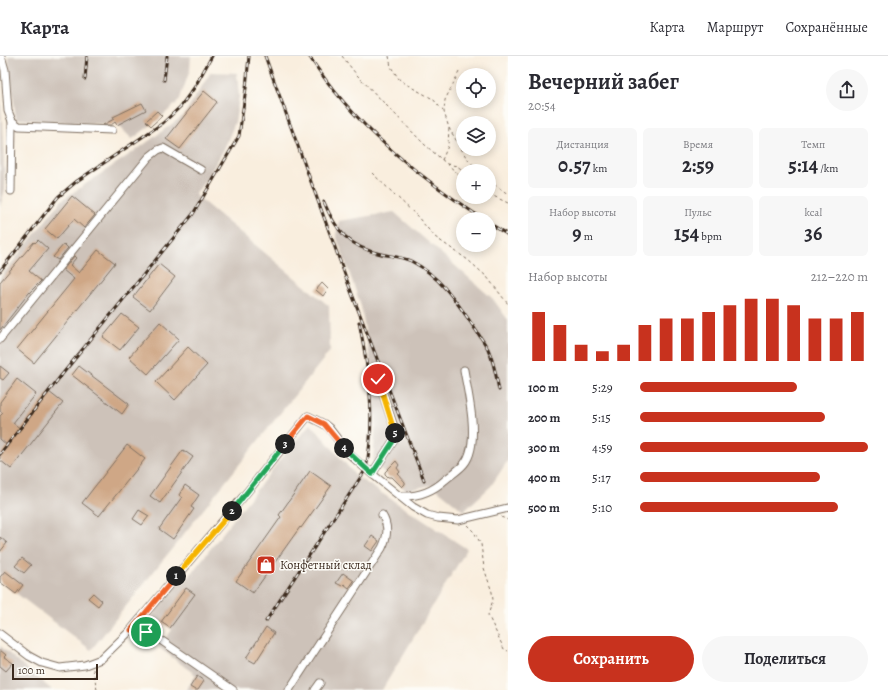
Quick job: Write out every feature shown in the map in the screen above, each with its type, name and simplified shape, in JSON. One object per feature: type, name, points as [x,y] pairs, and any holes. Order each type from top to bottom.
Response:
[{"type":"street","points":[[1,56],[4,70],[8,111],[12,121],[12,191]]},
{"type":"street","points":[[12,121],[19,126],[112,130]]},
{"type":"street","points":[[0,339],[149,157],[163,148],[201,170]]},
{"type":"street","points":[[400,496],[409,497],[430,491],[440,485],[465,463],[470,450],[472,416],[464,370]]},
{"type":"street","points":[[372,474],[394,440],[395,430],[378,379]]},
{"type":"street","points":[[0,634],[29,656],[42,663],[60,668],[85,665],[101,658],[131,630],[243,497],[308,416],[324,424],[348,453],[400,496],[427,515],[438,518],[458,520],[508,508]]},
{"type":"street","points":[[289,690],[382,548],[388,531],[386,522],[382,515]]},
{"type":"street","points":[[131,630],[146,632],[162,640],[233,690]]},
{"type":"street","points":[[315,690],[320,683]]},
{"type":"path","points":[[342,56],[356,74],[424,144],[456,172]]},
{"type":"path","points":[[389,56],[391,67],[399,79],[434,99],[444,112]]},
{"type":"path","points":[[442,160],[448,146],[448,128],[444,112],[445,100],[456,78]]},
{"type":"path","points":[[448,128],[466,157],[472,164]]},
{"type":"path","points":[[446,163],[456,166]]},
{"type":"path","points":[[372,173],[416,215],[435,237],[468,260],[487,277],[508,303]]},
{"type":"path","points":[[496,186],[508,194]]},
{"type":"path","points":[[496,197],[508,203]]},
{"type":"path","points":[[458,520],[466,523],[474,532],[481,544],[484,568],[493,600],[488,615],[504,649],[508,651]]},
{"type":"path","points":[[94,674],[97,690]]},
{"type":"shaded area","points":[[8,56],[191,56],[190,70],[179,101],[158,120],[132,139],[113,120],[102,124],[16,119]]},
{"type":"shaded area","points":[[211,72],[237,73],[239,96],[235,122],[224,149],[195,195],[329,306],[330,351],[91,650],[0,581],[0,278],[62,200],[142,146],[183,116]]},
{"type":"shaded area","points":[[0,82],[5,189],[0,207]]},
{"type":"shaded area","points":[[394,212],[493,299],[508,320],[508,460],[491,486],[464,511],[432,485],[406,490],[373,463],[376,421],[371,366],[361,306],[336,235],[339,221]]},
{"type":"shaded area","points":[[311,424],[357,477],[467,549],[382,690],[186,690],[196,675],[158,647],[172,630],[152,616],[178,580],[183,584],[290,447]]},
{"type":"shaded area","points":[[0,646],[52,690],[0,690]]},
{"type":"building","points":[[204,91],[217,102],[180,149],[166,139]]},
{"type":"building","points":[[142,103],[146,110],[117,125],[115,122],[111,125],[103,125],[114,119],[113,117]]},
{"type":"building","points":[[157,111],[162,116],[151,126],[146,121]]},
{"type":"building","points":[[72,196],[95,215],[84,228],[74,219],[57,239],[45,229]]},
{"type":"building","points":[[38,240],[48,249],[29,271],[41,281],[29,293],[0,330],[0,282],[34,242],[35,243]]},
{"type":"building","points":[[64,244],[68,248],[58,260],[53,257]]},
{"type":"building","points":[[98,250],[115,263],[34,363],[17,349],[74,279],[63,270],[74,256],[76,258],[70,265],[79,273]]},
{"type":"building","points":[[159,264],[175,277],[150,310],[133,297]]},
{"type":"building","points":[[322,283],[328,289],[323,296],[316,290]]},
{"type":"building","points":[[122,314],[139,327],[120,350],[103,337]]},
{"type":"building","points":[[160,322],[179,339],[148,374],[129,357]]},
{"type":"building","points":[[188,347],[207,365],[175,400],[156,382]]},
{"type":"building","points":[[0,366],[9,373],[3,380],[0,378]]},
{"type":"building","points":[[79,366],[129,404],[122,414],[72,375]]},
{"type":"building","points":[[17,379],[36,394],[13,423],[21,429],[49,392],[63,403],[11,469],[0,460],[0,456],[8,446],[0,439],[0,416],[3,413],[0,411],[0,402]]},
{"type":"building","points":[[127,445],[145,459],[99,516],[82,503]]},
{"type":"building","points":[[183,450],[193,457],[160,503],[150,496]]},
{"type":"building","points":[[396,461],[399,465],[397,468],[400,472],[398,474],[405,482],[402,487],[392,477],[388,477],[385,474],[385,472]]},
{"type":"building","points":[[310,471],[331,486],[253,593],[236,581],[281,517],[279,515]]},
{"type":"building","points":[[185,485],[199,495],[191,507],[194,509],[173,539],[159,529],[182,497],[179,495]]},
{"type":"building","points":[[139,510],[149,516],[142,525],[133,519]]},
{"type":"building","points":[[372,536],[379,541],[372,551],[365,546]]},
{"type":"building","points":[[0,537],[7,543],[0,552]]},
{"type":"building","points":[[22,558],[31,565],[24,573],[15,566]]},
{"type":"building","points":[[5,571],[23,585],[16,594],[0,582],[0,577]]},
{"type":"building","points":[[343,573],[354,581],[349,588],[344,584],[342,586],[336,583]]},
{"type":"building","points":[[186,588],[195,594],[170,628],[161,622]]},
{"type":"building","points":[[93,593],[102,601],[98,606],[88,598]]},
{"type":"building","points":[[266,627],[274,633],[255,663],[246,658]]},
{"type":"building","points":[[0,650],[6,655],[4,657],[13,663],[6,671],[0,666]]},
{"type":"building","points":[[197,676],[204,681],[198,690],[195,690],[190,687]]},
{"type":"railway","points":[[85,79],[87,56]]},
{"type":"railway","points":[[164,80],[167,56]]},
{"type":"railway","points":[[0,271],[58,197],[77,181],[163,123],[180,107],[194,88],[212,56]]},
{"type":"railway","points":[[0,454],[60,377],[193,214],[239,136],[249,56]]},
{"type":"railway","points":[[265,56],[352,294],[424,480]]},
{"type":"railway","points":[[309,56],[327,81],[366,126],[410,166],[473,212]]},
{"type":"railway","points":[[324,202],[333,221],[352,242],[370,251],[411,261],[430,274],[447,290],[462,309],[488,349],[499,390]]},
{"type":"railway","points":[[496,227],[508,235]]},
{"type":"railway","points":[[266,621],[366,469],[371,432],[371,414],[366,358],[359,322]]},
{"type":"place","name":"Конфетный склад","points":[[266,565]]},
{"type":"route","points":[[146,632],[131,630],[243,497],[308,416],[320,421],[329,428],[348,453],[372,474],[394,440],[395,430],[378,379]]}]
